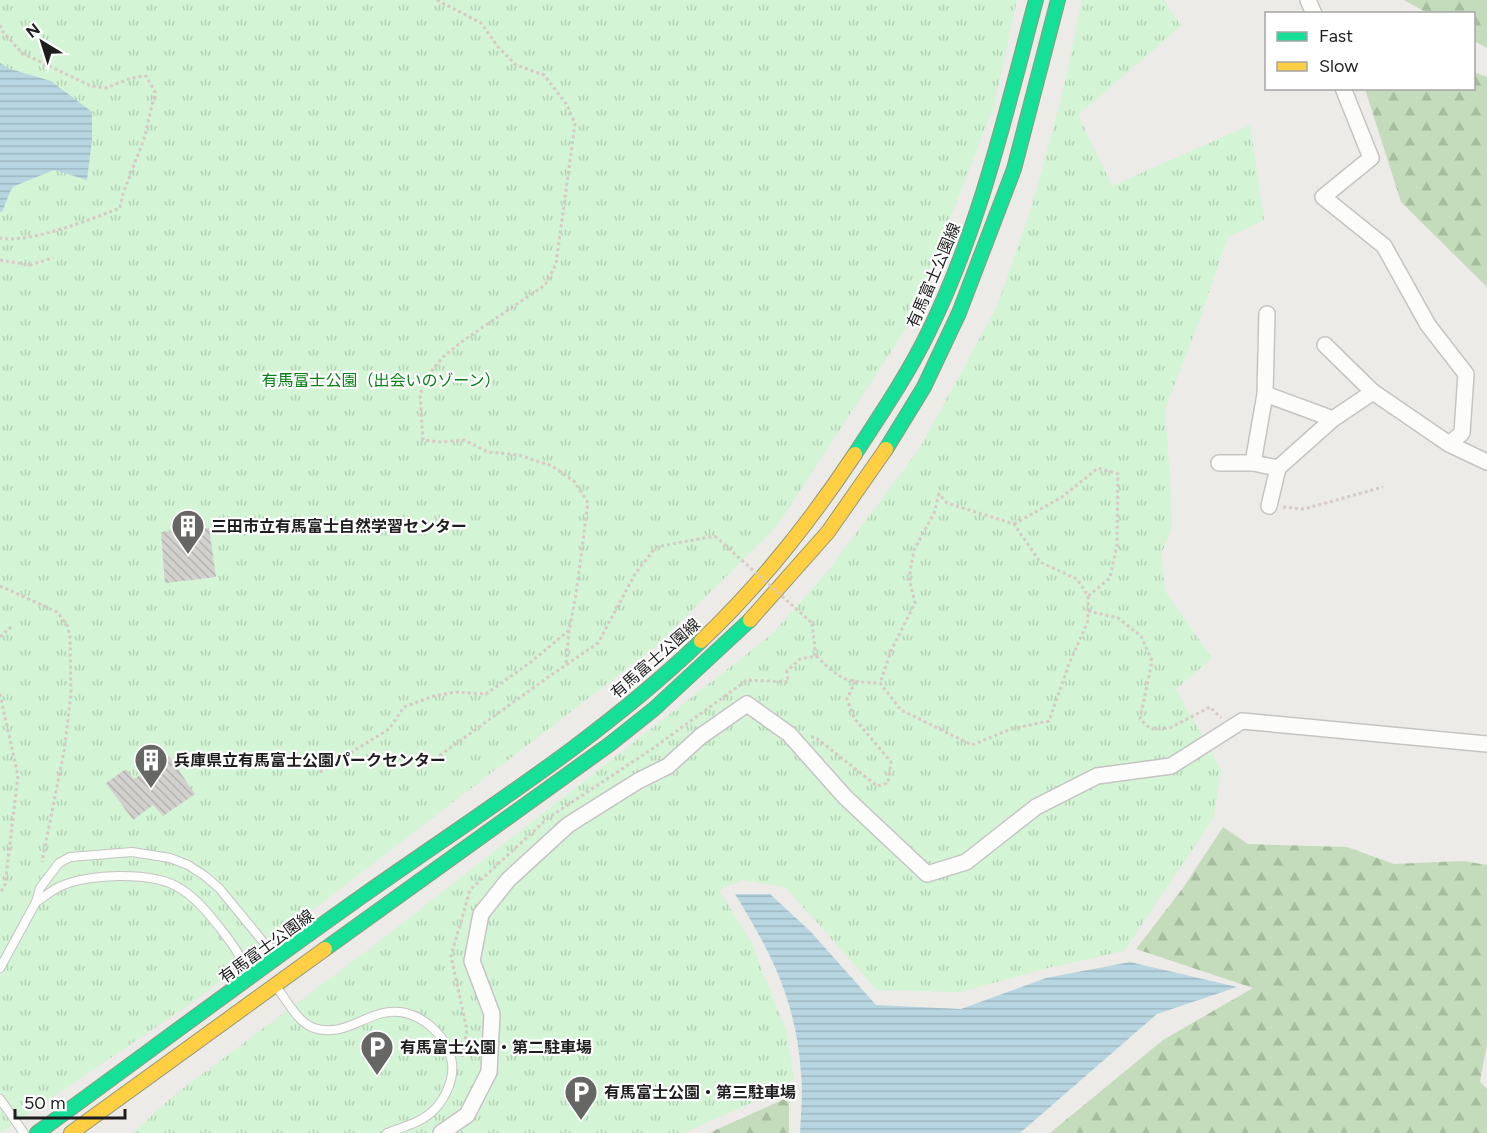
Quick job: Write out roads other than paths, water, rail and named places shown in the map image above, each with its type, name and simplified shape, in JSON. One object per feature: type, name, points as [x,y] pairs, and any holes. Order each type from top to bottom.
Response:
[{"type":"main road","name":"有馬富士公園線","points":[[37,1133],[288,949],[600,728],[723,620],[769,569],[812,516],[851,461],[906,376],[942,303],[994,158],[1036,0]]},
{"type":"main road","points":[[71,1133],[553,787],[654,709],[739,632],[828,532],[872,471],[924,387],[959,313],[1014,169],[1058,0]]},
{"type":"street","points":[[1344,90],[1371,158],[1323,197],[1384,246],[1428,325],[1466,374],[1462,433],[1449,444]]},
{"type":"street","points":[[1253,463],[1265,394],[1267,314]]},
{"type":"street","points":[[1325,345],[1373,392],[1449,444],[1487,462]]},
{"type":"street","points":[[1269,506],[1278,468],[1333,419],[1373,392]]},
{"type":"street","points":[[1265,394],[1333,419]]},
{"type":"street","points":[[1219,463],[1253,463],[1278,468]]},
{"type":"street","points":[[441,1133],[467,1115],[489,1072],[492,1014],[472,961],[481,914],[508,880],[568,825],[638,781],[668,766],[701,736],[747,705],[789,734],[845,797],[927,874],[966,862],[1036,807],[1097,777],[1171,766],[1242,721],[1487,744]]},
{"type":"lane","points":[[0,968],[36,902],[40,888],[59,863],[70,857],[132,852],[170,858],[206,876],[219,888],[265,944],[272,948],[288,949]]},
{"type":"lane","points":[[36,902],[59,887],[81,879],[136,876],[159,880],[179,887],[209,914],[238,953],[244,969],[245,981]]},
{"type":"lane","points":[[275,985],[298,1016],[312,1028],[332,1031],[352,1026],[386,1010],[404,1012],[422,1019],[436,1031],[452,1062],[451,1077],[446,1093],[434,1110],[419,1120],[387,1133]]},
{"type":"lane","points":[[0,1100],[24,1133]]},
{"type":"water","points":[[0,63],[10,69],[51,81],[92,112],[92,139],[87,180],[54,170],[12,187],[2,212],[0,212]]},
{"type":"water","points":[[735,894],[770,894],[810,931],[876,1005],[961,1009],[1046,978],[1130,962],[1237,987],[1157,1014],[1020,1133],[800,1133],[801,1073],[794,1023],[771,958]]},
{"type":"place","name":"三田市立有馬富士自然学習センター","points":[[188,555]]},
{"type":"place","name":"兵庫県立有馬富士公園パークセンター","points":[[151,789]]},
{"type":"place","name":"有馬富士公園・第二駐車場","points":[[377,1076]]},
{"type":"place","name":"有馬富士公園・第三駐車場","points":[[581,1121]]},
{"type":"park label","name":"有馬富士公園（出会いのゾーン）","points":[[381,380]]}]
